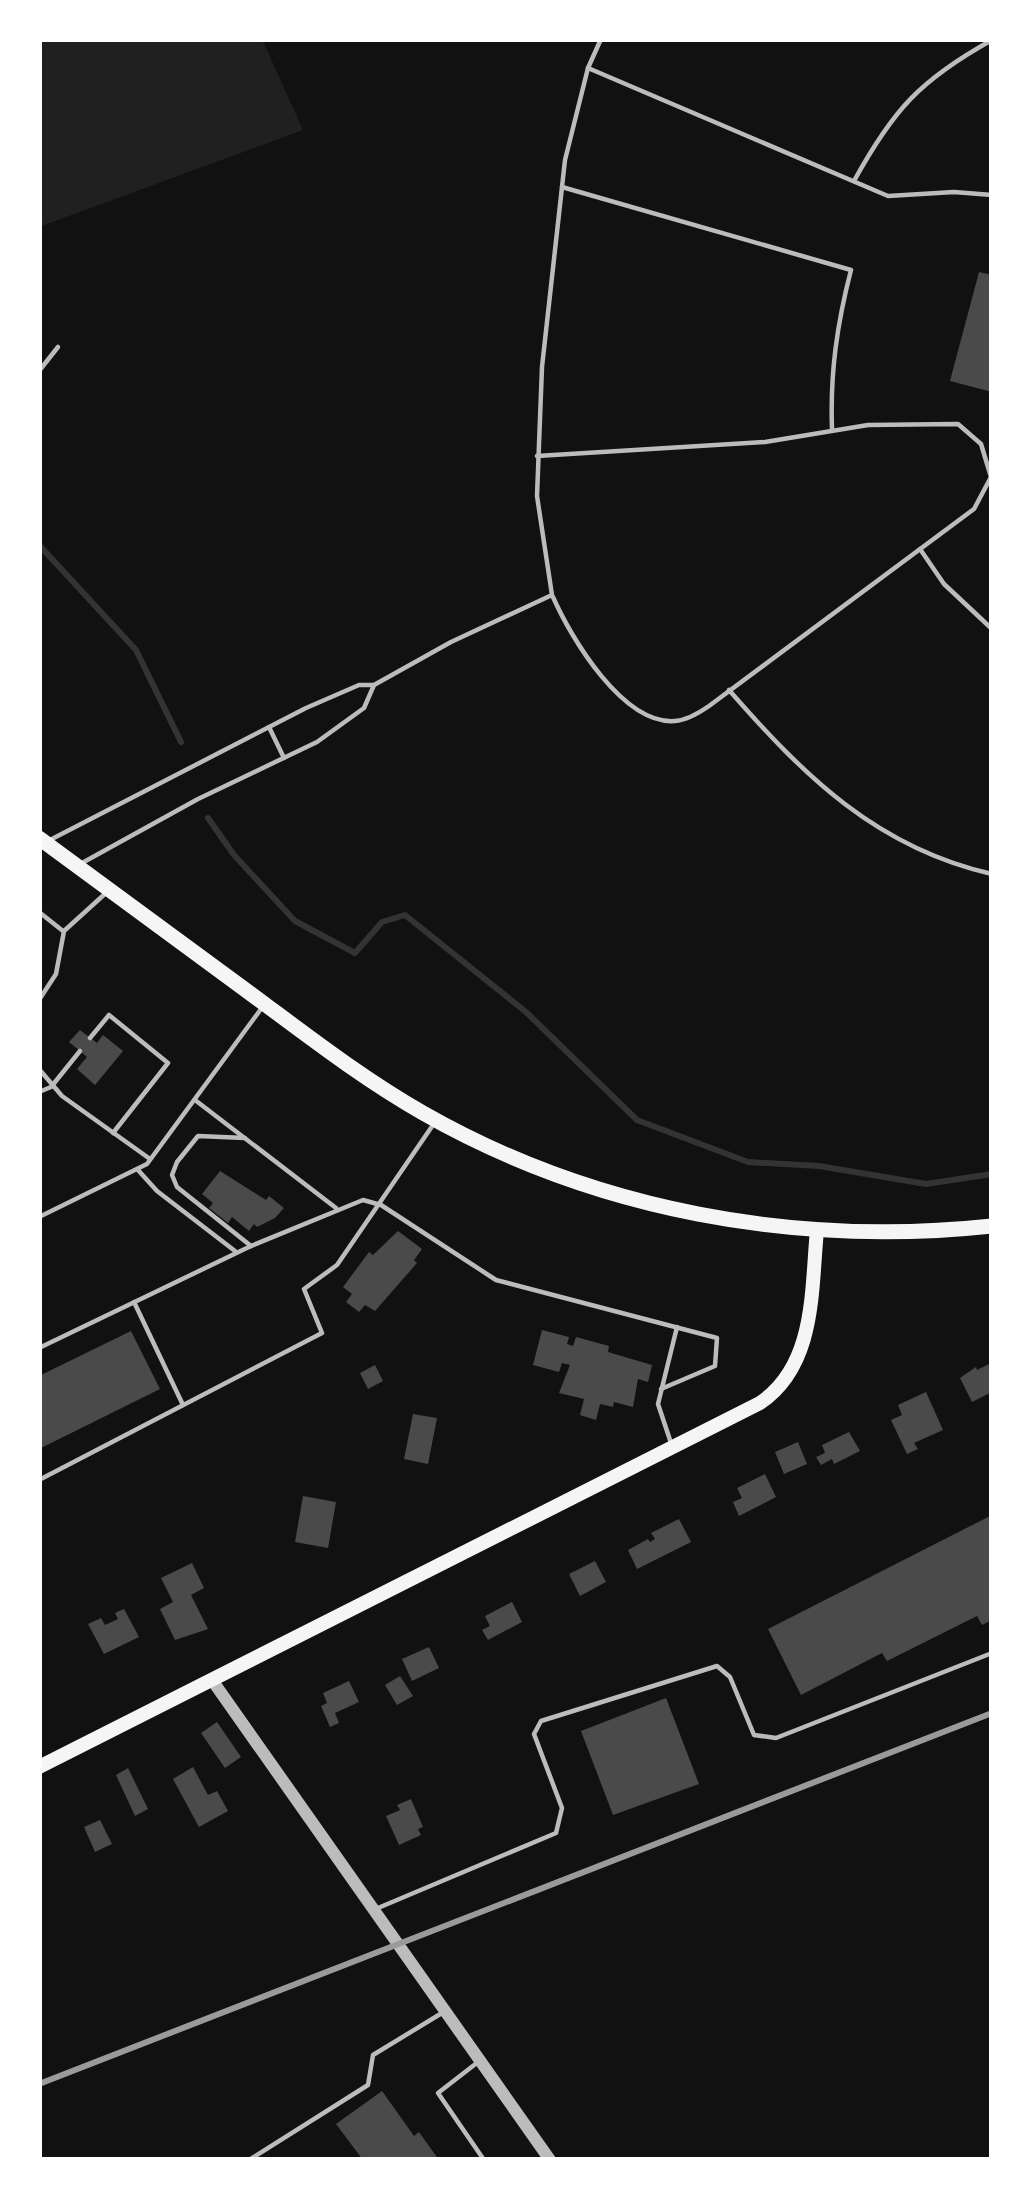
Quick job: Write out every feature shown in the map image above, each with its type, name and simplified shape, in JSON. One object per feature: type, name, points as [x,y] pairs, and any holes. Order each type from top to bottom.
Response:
[{"type":"main road","points":[[42,840],[364,1076],[503,1154],[596,1189],[711,1217],[817,1230],[889,1232],[992,1226]]},
{"type":"main road","points":[[39,1767],[760,1403],[787,1379],[805,1335],[817,1230]]},
{"type":"street","points":[[212,1680],[550,2160]]},
{"type":"lane","points":[[537,455],[765,442],[868,425],[958,424],[981,444],[991,477],[974,509],[687,718],[671,721],[645,714],[619,694],[578,645],[553,596],[540,528],[537,455],[544,346],[570,135],[601,39]]},
{"type":"lane","points":[[854,181],[907,99],[942,70],[992,40]]},
{"type":"lane","points":[[588,68],[888,196],[992,195]]},
{"type":"lane","points":[[562,187],[851,270],[833,350],[832,431]]},
{"type":"lane","points":[[39,370],[58,347]]},
{"type":"lane","points":[[920,549],[965,608],[992,629]]},
{"type":"lane","points":[[42,840],[344,690],[374,685],[452,642],[553,596]]},
{"type":"lane","points":[[77,866],[346,723],[369,700],[374,685]]},
{"type":"lane","points":[[729,690],[773,740],[859,816],[903,844],[992,874]]},
{"type":"lane","points":[[269,727],[284,758]]},
{"type":"lane","points":[[39,1000],[56,974],[64,932],[110,890]]},
{"type":"lane","points":[[39,912],[64,932]]},
{"type":"lane","points":[[39,1217],[139,1170],[150,1160],[265,1004]]},
{"type":"lane","points":[[90,1038],[109,1015],[167,1063],[113,1133]]},
{"type":"lane","points":[[39,1092],[51,1087],[80,1051]]},
{"type":"lane","points":[[39,1069],[51,1087],[150,1160]]},
{"type":"lane","points":[[195,1100],[336,1208]]},
{"type":"lane","points":[[39,1480],[322,1333],[304,1288],[337,1265],[436,1120]]},
{"type":"lane","points":[[245,1138],[198,1136],[172,1175],[177,1186],[251,1246]]},
{"type":"lane","points":[[139,1170],[157,1191],[237,1253]]},
{"type":"lane","points":[[39,1348],[251,1246],[362,1199],[381,1204],[496,1280],[717,1338],[715,1366],[661,1389]]},
{"type":"lane","points":[[134,1302],[183,1406]]},
{"type":"lane","points":[[673,1448],[658,1409],[677,1327]]},
{"type":"lane","points":[[373,1910],[556,1833],[562,1808],[534,1734],[541,1720],[718,1666],[730,1677],[754,1736],[776,1738],[992,1653]]},
{"type":"lane","points":[[249,2160],[368,2085],[373,2055],[445,2012]]},
{"type":"lane","points":[[480,2061],[438,2093],[484,2160]]},
{"type":"shaded area","points":[[39,39],[262,39],[303,130],[39,227]]},
{"type":"building","points":[[979,272],[992,275],[992,392],[950,381]]},
{"type":"building","points":[[80,1030],[97,1043],[103,1035],[123,1051],[95,1085],[77,1069],[87,1057],[69,1042]]},
{"type":"building","points":[[220,1171],[284,1208],[249,1231],[232,1217],[228,1223],[209,1208],[213,1203],[202,1194]]},
{"type":"building","points":[[398,1231],[422,1249],[414,1260],[417,1263],[375,1311],[365,1305],[359,1312],[346,1302],[352,1294],[343,1287],[369,1252],[373,1255]]},
{"type":"building","points":[[542,1330],[569,1337],[567,1344],[573,1346],[576,1337],[652,1365],[648,1382],[638,1379],[633,1407],[600,1404],[596,1420],[580,1415],[584,1399],[559,1393],[570,1365],[562,1363],[559,1372],[533,1365]]},
{"type":"building","points":[[131,1331],[160,1389],[39,1449],[39,1376]]},
{"type":"building","points":[[989,1364],[992,1392],[972,1402],[960,1378]]},
{"type":"building","points":[[375,1365],[383,1381],[368,1389],[360,1373]]},
{"type":"building","points":[[926,1392],[943,1430],[914,1443],[918,1449],[907,1454],[891,1420],[902,1415],[898,1405]]},
{"type":"building","points":[[413,1414],[437,1418],[428,1464],[404,1459]]},
{"type":"building","points":[[849,1432],[860,1451],[821,1465],[816,1457],[825,1453],[822,1445]]},
{"type":"building","points":[[798,1442],[807,1464],[784,1474],[775,1452]]},
{"type":"building","points":[[765,1474],[776,1497],[739,1516],[733,1502],[742,1498],[737,1488]]},
{"type":"building","points":[[303,1496],[336,1502],[328,1548],[295,1542]]},
{"type":"building","points":[[992,1515],[992,1620],[982,1625],[977,1616],[887,1661],[882,1653],[801,1695],[768,1629]]},
{"type":"building","points":[[679,1519],[691,1542],[637,1569],[628,1550],[655,1539],[651,1533]]},
{"type":"building","points":[[595,1561],[606,1582],[580,1596],[569,1574]]},
{"type":"building","points":[[192,1563],[204,1588],[191,1595],[208,1629],[175,1640],[160,1609],[173,1602],[161,1578]]},
{"type":"building","points":[[512,1602],[522,1622],[488,1640],[482,1630],[490,1626],[485,1616]]},
{"type":"building","points":[[124,1609],[139,1637],[104,1654],[88,1624],[101,1618],[105,1625],[118,1619],[115,1613]]},
{"type":"building","points":[[429,1647],[439,1668],[412,1681],[402,1659]]},
{"type":"building","points":[[400,1676],[413,1696],[397,1705],[385,1685]]},
{"type":"building","points":[[349,1681],[359,1702],[335,1713],[339,1723],[330,1727],[321,1706],[327,1703],[323,1693]]},
{"type":"building","points":[[666,1698],[699,1784],[613,1815],[581,1731]]},
{"type":"building","points":[[217,1722],[241,1757],[225,1768],[201,1733]]},
{"type":"building","points":[[193,1767],[208,1795],[217,1791],[228,1811],[199,1827],[173,1779]]},
{"type":"building","points":[[128,1768],[148,1809],[135,1816],[116,1775]]},
{"type":"building","points":[[411,1799],[423,1827],[418,1829],[421,1835],[399,1845],[386,1816]]},
{"type":"building","points":[[100,1820],[112,1844],[95,1852],[84,1827]]},
{"type":"building","points":[[382,2091],[414,2136],[419,2132],[439,2160],[363,2160],[336,2124]]},
{"type":"waterway","points":[[39,545],[136,650],[181,742]]},
{"type":"waterway","points":[[208,818],[234,855],[295,921],[355,953],[382,922],[405,915],[526,1012],[637,1120],[748,1162],[819,1166],[926,1184],[992,1174]]},
{"type":"railway","points":[[39,2084],[992,1713]]}]
